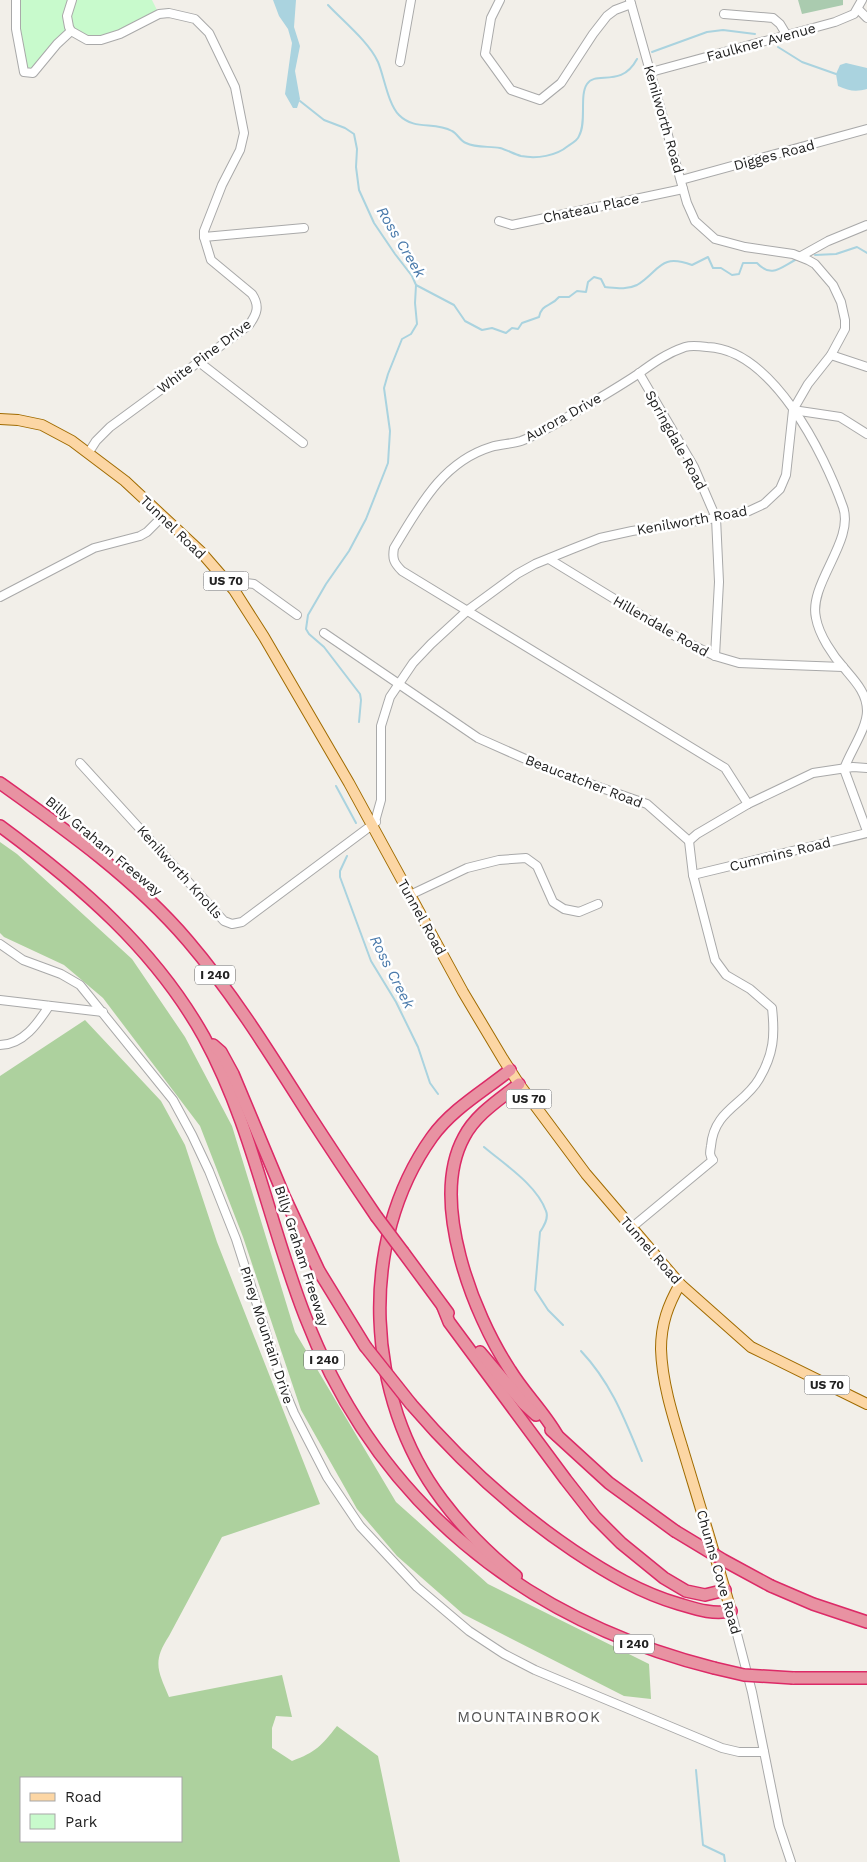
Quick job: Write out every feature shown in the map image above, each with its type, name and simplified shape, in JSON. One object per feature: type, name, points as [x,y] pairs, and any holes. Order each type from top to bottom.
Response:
[{"type":"highway","name":"Billy Graham Freeway","points":[[0,783],[79,841],[118,873],[187,940],[262,1041],[376,1216],[443,1307],[524,1404],[609,1483],[675,1532],[771,1586],[813,1604],[867,1622]]},
{"type":"highway","name":"Billy Graham Freeway","points":[[0,826],[93,899],[124,930],[152,961],[176,993],[203,1035],[218,1064],[241,1121],[304,1315],[339,1391],[362,1430],[395,1474],[442,1525],[494,1569],[586,1624],[652,1651],[744,1675],[793,1678],[867,1678]]},
{"type":"highway","points":[[203,1035],[220,1052],[233,1074],[304,1241],[340,1307],[365,1346],[438,1435],[496,1491],[556,1539],[590,1562],[644,1592],[669,1602],[713,1613],[731,1611]]},
{"type":"highway","points":[[510,1070],[448,1118],[433,1135],[418,1159],[400,1196],[389,1234],[381,1277],[380,1315],[384,1359],[391,1393],[403,1429],[422,1469],[441,1500],[472,1536],[495,1558],[515,1575],[552,1599],[559,1608]]},
{"type":"highway","points":[[519,1084],[489,1107],[475,1121],[464,1137],[452,1170],[452,1206],[461,1259],[478,1311],[510,1370],[530,1399],[551,1424],[557,1435]]},
{"type":"highway","points":[[443,1307],[449,1322],[595,1517],[635,1555],[677,1586],[700,1595],[725,1590]]},
{"type":"main road","name":"Tunnel Road","points":[[0,419],[18,420],[42,426],[89,452],[124,481],[201,552],[234,590],[264,637],[373,825],[463,992],[510,1070],[586,1174],[680,1284],[751,1348],[867,1404]]},
{"type":"main road","name":"Chunns Cove Road","points":[[680,1284],[667,1309],[664,1320],[661,1348],[663,1365],[675,1422],[731,1611]]},
{"type":"street","points":[[16,0],[16,28],[24,72],[33,73],[57,44],[72,31]]},
{"type":"street","points":[[72,0],[67,16],[69,27],[87,40],[101,40],[120,34],[159,14],[169,13],[195,19],[209,34],[235,87],[244,133],[240,150],[222,184],[204,231],[204,237],[304,228]]},
{"type":"street","points":[[400,62],[411,0]]},
{"type":"street","points":[[500,0],[491,18],[485,54],[512,90],[540,100],[562,83],[593,34],[607,16],[631,2]]},
{"type":"street","points":[[862,0],[858,9],[867,18]]},
{"type":"street","name":"Kenilworth Road","points":[[373,825],[383,813],[381,726],[385,709],[413,663],[468,610],[517,574],[535,564],[608,536],[632,530],[716,518],[749,511],[764,504],[780,489],[786,475],[793,410],[808,384],[831,355],[845,325],[841,302],[830,282],[815,264],[801,256],[745,247],[715,239],[692,217],[631,2]]},
{"type":"street","name":"Faulkner Avenue","points":[[651,72],[835,22],[854,14],[858,9]]},
{"type":"street","points":[[724,14],[773,18],[780,24],[786,34]]},
{"type":"street","name":"Digges Road","points":[[681,180],[867,130]]},
{"type":"street","name":"Chateau Place","points":[[498,222],[512,225],[683,189]]},
{"type":"street","points":[[801,256],[828,241],[867,225]]},
{"type":"street","name":"White Pine Drive","points":[[89,452],[96,441],[110,427],[249,325],[256,315],[258,308],[252,294],[211,260],[204,237]]},
{"type":"street","name":"Aurora Drive","points":[[748,804],[725,768],[402,571],[394,564],[394,548],[427,494],[448,471],[462,460],[490,447],[521,441],[550,427],[639,373],[658,359],[687,346],[718,347],[747,361],[772,382],[793,410],[824,461],[844,510],[843,532],[817,597],[815,617],[824,638],[843,667],[854,678],[863,692],[867,711],[863,728],[844,769]]},
{"type":"street","points":[[831,355],[867,367]]},
{"type":"street","points":[[199,362],[303,442]]},
{"type":"street","name":"Springdale Road","points":[[639,373],[694,467],[716,518],[720,582],[715,656]]},
{"type":"street","points":[[793,410],[840,417],[867,434]]},
{"type":"street","points":[[0,597],[94,548],[140,536],[147,532],[163,516]]},
{"type":"street","name":"Hillendale Road","points":[[549,559],[680,639],[715,656],[738,663],[843,667]]},
{"type":"street","points":[[234,590],[246,584],[254,584],[297,615]]},
{"type":"street","name":"Beaucatcher Road","points":[[324,633],[478,738],[548,769],[647,804],[689,840]]},
{"type":"street","name":"Kenilworth Knolls","points":[[80,763],[224,921],[232,924],[242,922],[373,825]]},
{"type":"street","points":[[631,1228],[713,1160],[710,1156],[711,1141],[715,1127],[728,1109],[745,1096],[759,1080],[772,1050],[774,1035],[772,1008],[750,989],[726,975],[714,960],[693,875],[689,840],[748,804],[813,773],[853,767],[867,768]]},
{"type":"street","points":[[844,769],[866,828]]},
{"type":"street","name":"Cummins Road","points":[[693,875],[866,828]]},
{"type":"street","points":[[410,895],[468,868],[499,860],[526,858],[537,866],[553,902],[564,909],[579,912],[598,904]]},
{"type":"street","name":"Piney Mountain Drive","points":[[0,944],[23,960],[61,974],[80,985],[172,1100],[201,1153],[236,1239],[284,1389],[304,1435],[327,1477],[360,1526],[397,1567],[417,1587],[469,1631],[504,1654],[534,1670],[722,1748],[739,1752],[764,1752]]},
{"type":"street","points":[[0,1000],[103,1012]]},
{"type":"street","points":[[0,1045],[16,1042],[37,1026],[49,1006]]},
{"type":"street","name":"Chunns Cove Road","points":[[731,1611],[748,1675],[779,1826],[791,1862]]},
{"type":"green space","points":[[16,0],[152,0],[159,14],[120,34],[87,40],[71,31],[33,73],[24,72]]},
{"type":"green space","points":[[798,0],[843,0],[843,5],[802,14]]},
{"type":"green space","points":[[0,842],[17,854],[132,959],[185,1037],[232,1126],[295,1332],[396,1502],[488,1584],[649,1664],[651,1699],[624,1696],[463,1614],[397,1556],[357,1509],[301,1410],[243,1237],[200,1126],[103,998],[64,965],[4,937],[0,933]]},
{"type":"green space","points":[[85,1020],[161,1101],[185,1145],[217,1242],[320,1504],[222,1537],[160,1653],[158,1666],[162,1680],[169,1697],[282,1675],[292,1717],[276,1716],[272,1728],[272,1748],[292,1761],[318,1748],[337,1726],[378,1756],[400,1862],[0,1862],[0,1076]]},
{"type":"water","points":[[273,0],[296,0],[294,27],[300,46],[295,71],[300,99],[297,108],[293,108],[285,94],[292,43],[288,29],[279,16]]},
{"type":"water","points":[[846,63],[867,68],[867,89],[852,90],[838,86],[836,74],[840,65]]},
{"type":"waterway","points":[[328,5],[362,39],[374,54],[392,104],[399,115],[405,120],[412,123],[445,128],[454,132],[462,141],[470,145],[500,148],[521,156],[540,157],[552,154],[576,140],[581,130],[584,95],[587,84],[596,78],[609,78],[624,74],[637,59]]},
{"type":"waterway","points":[[652,52],[707,32],[723,30],[755,34]]},
{"type":"waterway","points":[[778,47],[802,62],[836,74]]},
{"type":"waterway","name":"Ross Creek","points":[[300,101],[324,120],[345,128],[354,134],[357,149],[356,167],[359,190],[374,223],[412,276],[416,285],[417,324],[411,334],[402,339],[384,388],[390,431],[388,463],[366,519],[349,551],[326,584],[308,615],[306,629],[324,647],[360,694],[359,722]]},
{"type":"waterway","points":[[815,255],[836,254],[857,247],[867,253]]},
{"type":"waterway","points":[[416,285],[454,305],[465,321],[482,330],[492,328],[506,333],[512,328],[518,329],[522,323],[539,317],[544,307],[559,297],[569,297],[577,291],[586,292],[588,282],[594,277],[601,279],[605,287],[625,288],[633,287],[645,280],[666,262],[673,261],[692,265],[708,257],[713,268],[721,268],[732,275],[739,274],[743,263],[757,263],[762,268],[771,271],[795,260]]},
{"type":"waterway","name":"Ross Creek","points":[[336,786],[356,823]]},
{"type":"waterway","name":"Ross Creek","points":[[347,856],[340,871],[340,877],[371,961],[396,1002],[418,1047],[430,1083],[438,1094]]},
{"type":"waterway","name":"Ross Creek","points":[[484,1147],[528,1184],[542,1201],[547,1214],[540,1232],[535,1290],[548,1310],[563,1325]]},
{"type":"waterway","name":"Ross Creek","points":[[581,1351],[601,1376],[617,1403],[642,1461]]},
{"type":"waterway","name":"Ross Creek","points":[[696,1770],[703,1845],[724,1855],[725,1862]]},
{"type":"district","name":"MOUNTAINBROOK","points":[[529,1717]]}]
